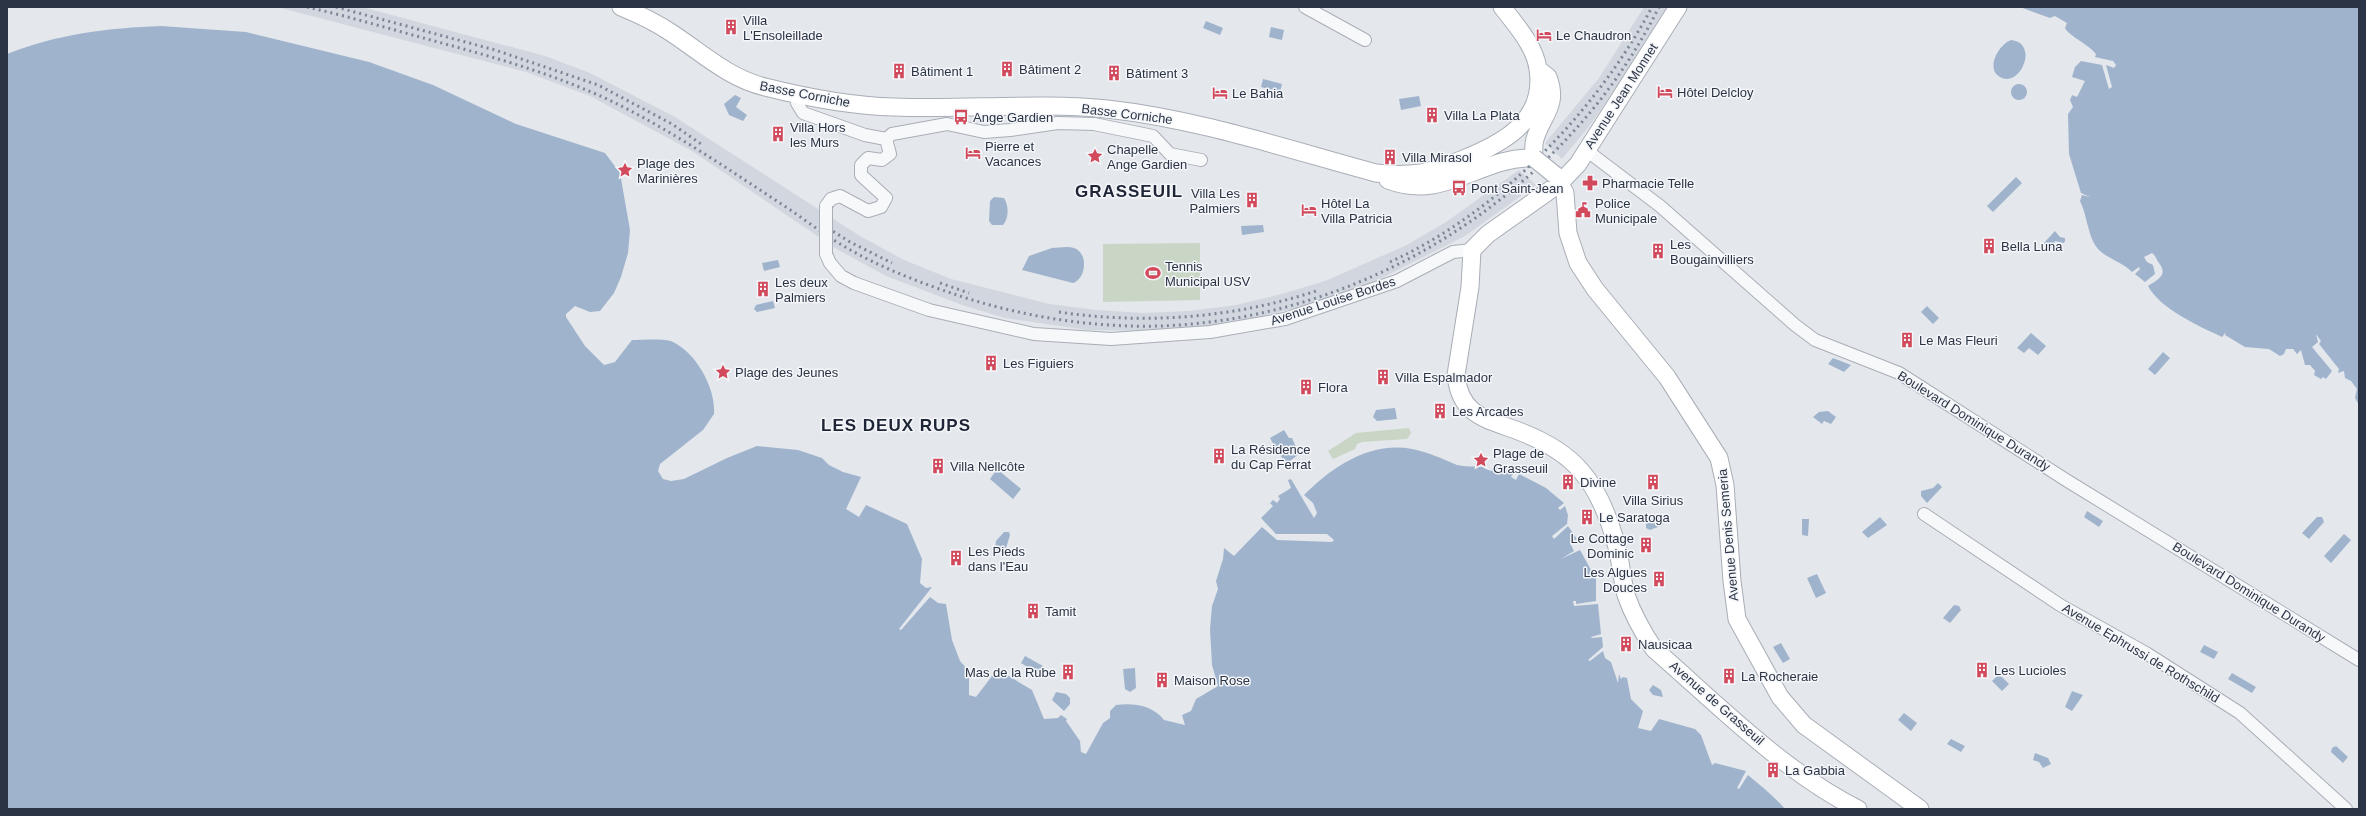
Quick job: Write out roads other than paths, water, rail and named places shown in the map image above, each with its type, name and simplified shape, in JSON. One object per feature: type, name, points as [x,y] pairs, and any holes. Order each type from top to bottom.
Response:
[{"type":"main road","name":"Basse Corniche","points":[[621,7],[670,32],[720,67],[751,83],[796,93],[893,107],[1050,106],[1106,109],[1196,124],[1376,173],[1394,175],[1432,170],[1493,146],[1522,126],[1534,106],[1539,70]]},
{"type":"main road","points":[[1502,7],[1531,48],[1539,70],[1548,77],[1552,98],[1548,114],[1534,140],[1531,155]]},
{"type":"main road","name":"Avenue Jean Monnet","points":[[1557,179],[1578,164],[1678,7]]},
{"type":"main road","points":[[1472,250],[1488,234],[1557,179],[1531,155]]},
{"type":"main road","points":[[1376,173],[1389,180],[1415,187],[1426,187],[1446,182],[1496,164],[1531,155]]},
{"type":"main road","points":[[1432,170],[1437,178],[1446,182]]},
{"type":"main road","name":"Avenue Denis Semeria","points":[[1557,179],[1565,193],[1568,233],[1578,263],[1595,289],[1667,377],[1719,458],[1725,485],[1736,619],[1780,697],[1804,725],[1920,809]]},
{"type":"main road","name":"Avenue de Grasseuil","points":[[1472,250],[1470,287],[1456,374],[1457,388],[1469,408],[1482,418],[1512,429],[1561,451],[1588,480],[1605,511],[1614,540],[1630,606],[1638,624],[1654,649],[1800,774],[1834,797],[1858,809]]},
{"type":"street","points":[[1305,7],[1365,40]]},
{"type":"street","points":[[796,93],[797,103],[803,113],[865,135],[886,139],[892,134],[947,124],[984,132],[1058,123],[1094,124],[1153,136],[1170,154],[1201,160]]},
{"type":"street","name":"Avenue Louise Bordes","points":[[886,139],[890,154],[882,160],[868,158],[861,165],[861,175],[886,198],[881,207],[868,211],[840,196],[831,199],[826,206],[826,254],[830,263],[841,276],[854,283],[929,310],[1034,334],[1111,339],[1210,332],[1285,319],[1397,281],[1453,252],[1472,250]]},
{"type":"street","name":"Boulevard Dominique Durandy","points":[[1586,150],[1660,206],[1794,325],[1814,340],[1899,372],[2066,480],[2359,660]]},
{"type":"street","name":"Avenue Ephrussi de Rothschild","points":[[1924,514],[2060,605],[2146,654],[2240,713],[2346,809]]},
{"type":"water","points":[[2020,7],[2359,7],[2359,405],[2355,398],[2357,389],[2351,381],[2345,378],[2344,371],[2338,373],[2339,369],[2319,344],[2321,341],[2316,334],[2318,342],[2312,347],[2332,371],[2326,379],[2323,377],[2321,379],[2314,375],[2315,371],[2310,365],[2305,365],[2301,350],[2297,354],[2293,349],[2286,349],[2284,354],[2280,356],[2269,349],[2245,347],[2225,335],[2226,332],[2222,337],[2181,316],[2161,302],[2148,286],[2159,279],[2163,271],[2162,267],[2152,253],[2144,257],[2147,262],[2153,265],[2155,274],[2145,282],[2135,274],[2140,269],[2139,267],[2132,272],[2098,249],[2092,240],[2080,201],[2082,195],[2090,197],[2081,193],[2069,154],[2068,114],[2073,107],[2070,100],[2072,95],[2077,97],[2085,81],[2072,77],[2075,67],[2081,61],[2102,65],[2109,89],[2112,87],[2106,65],[2114,68],[2116,65],[2113,61],[2095,57],[2096,54],[2092,50],[2067,31],[2065,28],[2067,23],[2055,16],[2050,18]]},
{"type":"water","points":[[1206,21],[1223,28],[1220,35],[1203,28]]},
{"type":"water","points":[[161,26],[246,32],[369,62],[433,85],[516,124],[605,153],[620,173],[630,230],[628,253],[621,277],[614,293],[600,311],[590,312],[575,306],[566,314],[566,317],[585,346],[604,365],[615,362],[632,340],[665,340],[673,342],[681,347],[697,363],[703,372],[712,393],[714,414],[703,430],[660,464],[658,471],[663,479],[671,481],[684,479],[727,458],[757,446],[798,450],[822,458],[829,465],[843,472],[861,477],[846,509],[859,517],[866,505],[907,524],[922,559],[920,583],[926,588],[932,587],[899,629],[901,630],[930,597],[938,603],[946,604],[952,640],[960,661],[969,671],[969,695],[976,697],[992,676],[998,673],[1007,675],[1032,690],[1044,719],[1058,718],[1061,715],[1067,719],[1066,721],[1080,741],[1081,752],[1086,754],[1103,723],[1110,718],[1110,711],[1116,705],[1129,704],[1142,706],[1154,711],[1164,720],[1185,725],[1182,715],[1191,711],[1196,699],[1218,686],[1212,665],[1210,629],[1212,606],[1218,589],[1216,581],[1223,559],[1224,548],[1234,556],[1262,527],[1277,540],[1332,542],[1334,540],[1327,534],[1276,534],[1261,518],[1273,506],[1270,503],[1273,500],[1277,503],[1280,499],[1278,496],[1291,488],[1288,480],[1291,479],[1314,518],[1317,513],[1313,503],[1304,495],[1339,466],[1353,458],[1381,449],[1412,449],[1460,466],[1482,467],[1492,471],[1494,465],[1514,472],[1511,477],[1516,480],[1519,474],[1546,488],[1564,503],[1558,508],[1560,510],[1565,506],[1568,515],[1567,524],[1552,536],[1554,539],[1568,526],[1577,539],[1570,543],[1574,551],[1561,559],[1580,550],[1596,579],[1596,601],[1576,604],[1576,601],[1573,601],[1574,606],[1598,604],[1601,634],[1591,637],[1602,637],[1603,647],[1588,660],[1590,661],[1603,651],[1605,658],[1611,662],[1618,683],[1619,674],[1621,679],[1623,677],[1627,678],[1631,699],[1643,711],[1638,728],[1651,731],[1659,719],[1695,729],[1701,735],[1712,765],[1715,763],[1746,771],[1737,788],[1739,789],[1748,775],[1772,795],[1785,809],[7,809],[7,54],[45,41],[83,33],[122,28]]},
{"type":"water","points":[[1271,27],[1284,30],[1282,40],[1269,37]]},
{"type":"water","points":[[2011,40],[2020,43],[2026,56],[2020,71],[2014,77],[2007,79],[2000,77],[1996,73],[1994,63],[1998,51],[2006,42]]},
{"type":"water","points":[[1263,79],[1282,84],[1280,92],[1261,87]]},
{"type":"water","points":[[2019,84],[2025,86],[2027,92],[2025,98],[2019,100],[2013,98],[2011,92],[2013,86]]},
{"type":"water","points":[[735,95],[741,98],[736,107],[747,115],[743,121],[729,115],[724,104]]},
{"type":"water","points":[[1419,96],[1421,106],[1401,110],[1399,99]]},
{"type":"water","points":[[2016,177],[2022,183],[1993,212],[1987,206]]},
{"type":"water","points":[[994,197],[1004,198],[1007,205],[1008,212],[1003,225],[992,225],[989,221],[990,201]]},
{"type":"water","points":[[1263,225],[1264,232],[1242,235],[1241,226]]},
{"type":"water","points":[[2055,231],[2060,237],[2065,238],[2065,241],[2064,243],[2055,241],[2052,249],[2049,250],[2043,244]]},
{"type":"water","points":[[1071,247],[1079,251],[1084,260],[1084,266],[1081,277],[1077,281],[1073,283],[1022,270],[1029,256],[1052,248]]},
{"type":"water","points":[[778,260],[780,267],[764,271],[762,263]]},
{"type":"water","points":[[773,301],[775,308],[757,312],[754,309],[756,305]]},
{"type":"water","points":[[1927,306],[1939,318],[1933,324],[1921,312]]},
{"type":"water","points":[[2031,333],[2046,346],[2038,355],[2029,348],[2024,353],[2017,348]]},
{"type":"water","points":[[2163,352],[2170,358],[2155,375],[2148,369]]},
{"type":"water","points":[[1833,358],[1851,365],[1844,372],[1828,364]]},
{"type":"water","points":[[1395,408],[1397,419],[1377,421],[1373,417],[1376,410]]},
{"type":"water","points":[[1828,411],[1836,417],[1831,424],[1824,421],[1822,424],[1813,417],[1819,412]]},
{"type":"water","points":[[1284,430],[1289,438],[1292,438],[1299,454],[1286,464],[1279,453],[1274,451],[1275,447],[1270,438]]},
{"type":"water","points":[[997,469],[1021,489],[1013,499],[990,479]]},
{"type":"water","points":[[1938,483],[1942,487],[1927,503],[1921,496],[1921,491],[1933,488]]},
{"type":"water","points":[[2087,511],[2103,521],[2099,527],[2084,517]]},
{"type":"water","points":[[1660,516],[1664,520],[1663,525],[1650,530],[1646,528],[1646,521]]},
{"type":"water","points":[[1880,517],[1887,525],[1868,538],[1862,532]]},
{"type":"water","points":[[2317,517],[2322,517],[2324,522],[2309,539],[2302,533]]},
{"type":"water","points":[[1802,519],[1809,519],[1808,536],[1802,535]]},
{"type":"water","points":[[1004,532],[1009,532],[1010,535],[1006,548],[1002,551],[995,550],[996,541]]},
{"type":"water","points":[[2344,534],[2351,540],[2331,563],[2324,556]]},
{"type":"water","points":[[1817,574],[1826,593],[1816,598],[1807,578]]},
{"type":"water","points":[[1954,605],[1959,606],[1961,610],[1950,623],[1943,618]]},
{"type":"water","points":[[1781,643],[1790,659],[1783,663],[1773,647]]},
{"type":"water","points":[[2204,645],[2218,652],[2214,659],[2200,652]]},
{"type":"water","points":[[1025,656],[1043,666],[1040,675],[1021,663]]},
{"type":"water","points":[[1135,668],[1136,688],[1130,692],[1125,689],[1123,669]]},
{"type":"water","points":[[2232,673],[2256,687],[2252,693],[2228,679]]},
{"type":"water","points":[[1999,674],[2009,684],[2002,691],[1992,681]]},
{"type":"water","points":[[1653,685],[1661,690],[1663,697],[1653,695],[1649,690]]},
{"type":"water","points":[[2072,691],[2083,695],[2072,711],[2065,707]]},
{"type":"water","points":[[1056,692],[1066,694],[1070,698],[1070,704],[1064,711],[1052,700]]},
{"type":"water","points":[[1904,713],[1917,723],[1911,731],[1898,720]]},
{"type":"water","points":[[1951,739],[1965,746],[1961,752],[1947,744]]},
{"type":"water","points":[[2336,746],[2348,757],[2343,763],[2331,752],[2332,748]]},
{"type":"water","points":[[2035,753],[2048,758],[2051,764],[2043,768],[2039,762],[2033,760]]},
{"type":"railway","points":[[307,7],[479,53],[557,78],[607,99],[651,122],[691,146],[789,209],[840,244],[873,262],[913,279],[978,302],[1004,309],[1082,323],[1134,326],[1160,326],[1237,318],[1312,299],[1385,271],[1453,233],[1515,187],[1571,134],[1620,74],[1659,7]]},
{"type":"railway","points":[[336,7],[495,50],[598,85],[672,124],[704,146]]},
{"type":"railway","points":[[1390,262],[1430,241],[1469,216],[1506,187],[1541,155],[1603,84],[1629,46],[1652,7]]},
{"type":"railway","points":[[823,225],[850,242],[892,263]]},
{"type":"railway","points":[[940,283],[969,293]]},
{"type":"railway","points":[[1059,312],[1124,318],[1190,316],[1223,313],[1255,307],[1288,300],[1319,290]]},
{"type":"place","name":"Villa L'Ensoleillade","points":[[731,27]]},
{"type":"place","name":"Le Chaudron","points":[[1544,35]]},
{"type":"place","name":"Bâtiment 2","points":[[1007,69]]},
{"type":"place","name":"Bâtiment 1","points":[[899,71]]},
{"type":"place","name":"Bâtiment 3","points":[[1114,73]]},
{"type":"place","name":"Hôtel Delcloy","points":[[1665,92]]},
{"type":"place","name":"Le Bahia","points":[[1220,93]]},
{"type":"place","name":"Villa La Plata","points":[[1432,115]]},
{"type":"place","name":"Ange Gardien","points":[[961,117]]},
{"type":"place","name":"Villa Hors les Murs","points":[[778,134]]},
{"type":"place","name":"Pierre et Vacances","points":[[973,153]]},
{"type":"place","name":"Chapelle Ange Gardien","points":[[1095,156]]},
{"type":"place","name":"Villa Mirasol","points":[[1390,157]]},
{"type":"place","name":"Plage des Marinières","points":[[625,170]]},
{"type":"place","name":"Pharmacie Telle","points":[[1590,183]]},
{"type":"place","name":"Pont Saint-Jean","points":[[1459,188]]},
{"type":"place","name":"Villa Les Palmiers","points":[[1252,200]]},
{"type":"place","name":"Hôtel La Villa Patricia","points":[[1309,210]]},
{"type":"place","name":"Police Municipale","points":[[1583,210]]},
{"type":"place","name":"Bella Luna","points":[[1989,246]]},
{"type":"place","name":"Les Bougainvilliers","points":[[1658,251]]},
{"type":"place","name":"Tennis Municipal USV","points":[[1153,273]]},
{"type":"place","name":"Les deux Palmiers","points":[[763,289]]},
{"type":"place","name":"Le Mas Fleuri","points":[[1907,340]]},
{"type":"place","name":"Les Figuiers","points":[[991,363]]},
{"type":"place","name":"Plage des Jeunes","points":[[723,372]]},
{"type":"place","name":"Villa Espalmador","points":[[1383,377]]},
{"type":"place","name":"Flora","points":[[1306,387]]},
{"type":"place","name":"Les Arcades","points":[[1440,411]]},
{"type":"place","name":"La Résidence du Cap Ferrat","points":[[1219,456]]},
{"type":"place","name":"Plage de Grasseuil","points":[[1481,460]]},
{"type":"place","name":"Villa Nellcôte","points":[[938,466]]},
{"type":"place","name":"Divine","points":[[1568,482]]},
{"type":"place","name":"Villa Sirius","points":[[1653,482]]},
{"type":"place","name":"Le Saratoga","points":[[1587,517]]},
{"type":"place","name":"Le Cottage Dominic","points":[[1646,545]]},
{"type":"place","name":"Les Pieds dans l'Eau","points":[[956,558]]},
{"type":"place","name":"Les Algues Douces","points":[[1659,579]]},
{"type":"place","name":"Tamit","points":[[1033,611]]},
{"type":"place","name":"Nausicaa","points":[[1626,644]]},
{"type":"place","name":"Les Lucioles","points":[[1982,670]]},
{"type":"place","name":"Mas de la Rube","points":[[1068,672]]},
{"type":"place","name":"La Rocheraie","points":[[1729,676]]},
{"type":"place","name":"Maison Rose","points":[[1162,680]]},
{"type":"place","name":"La Gabbia","points":[[1773,770]]},
{"type":"district","name":"GRASSEUIL","points":[[1129,191]]},
{"type":"district","name":"LES DEUX RUPS","points":[[896,425]]}]
